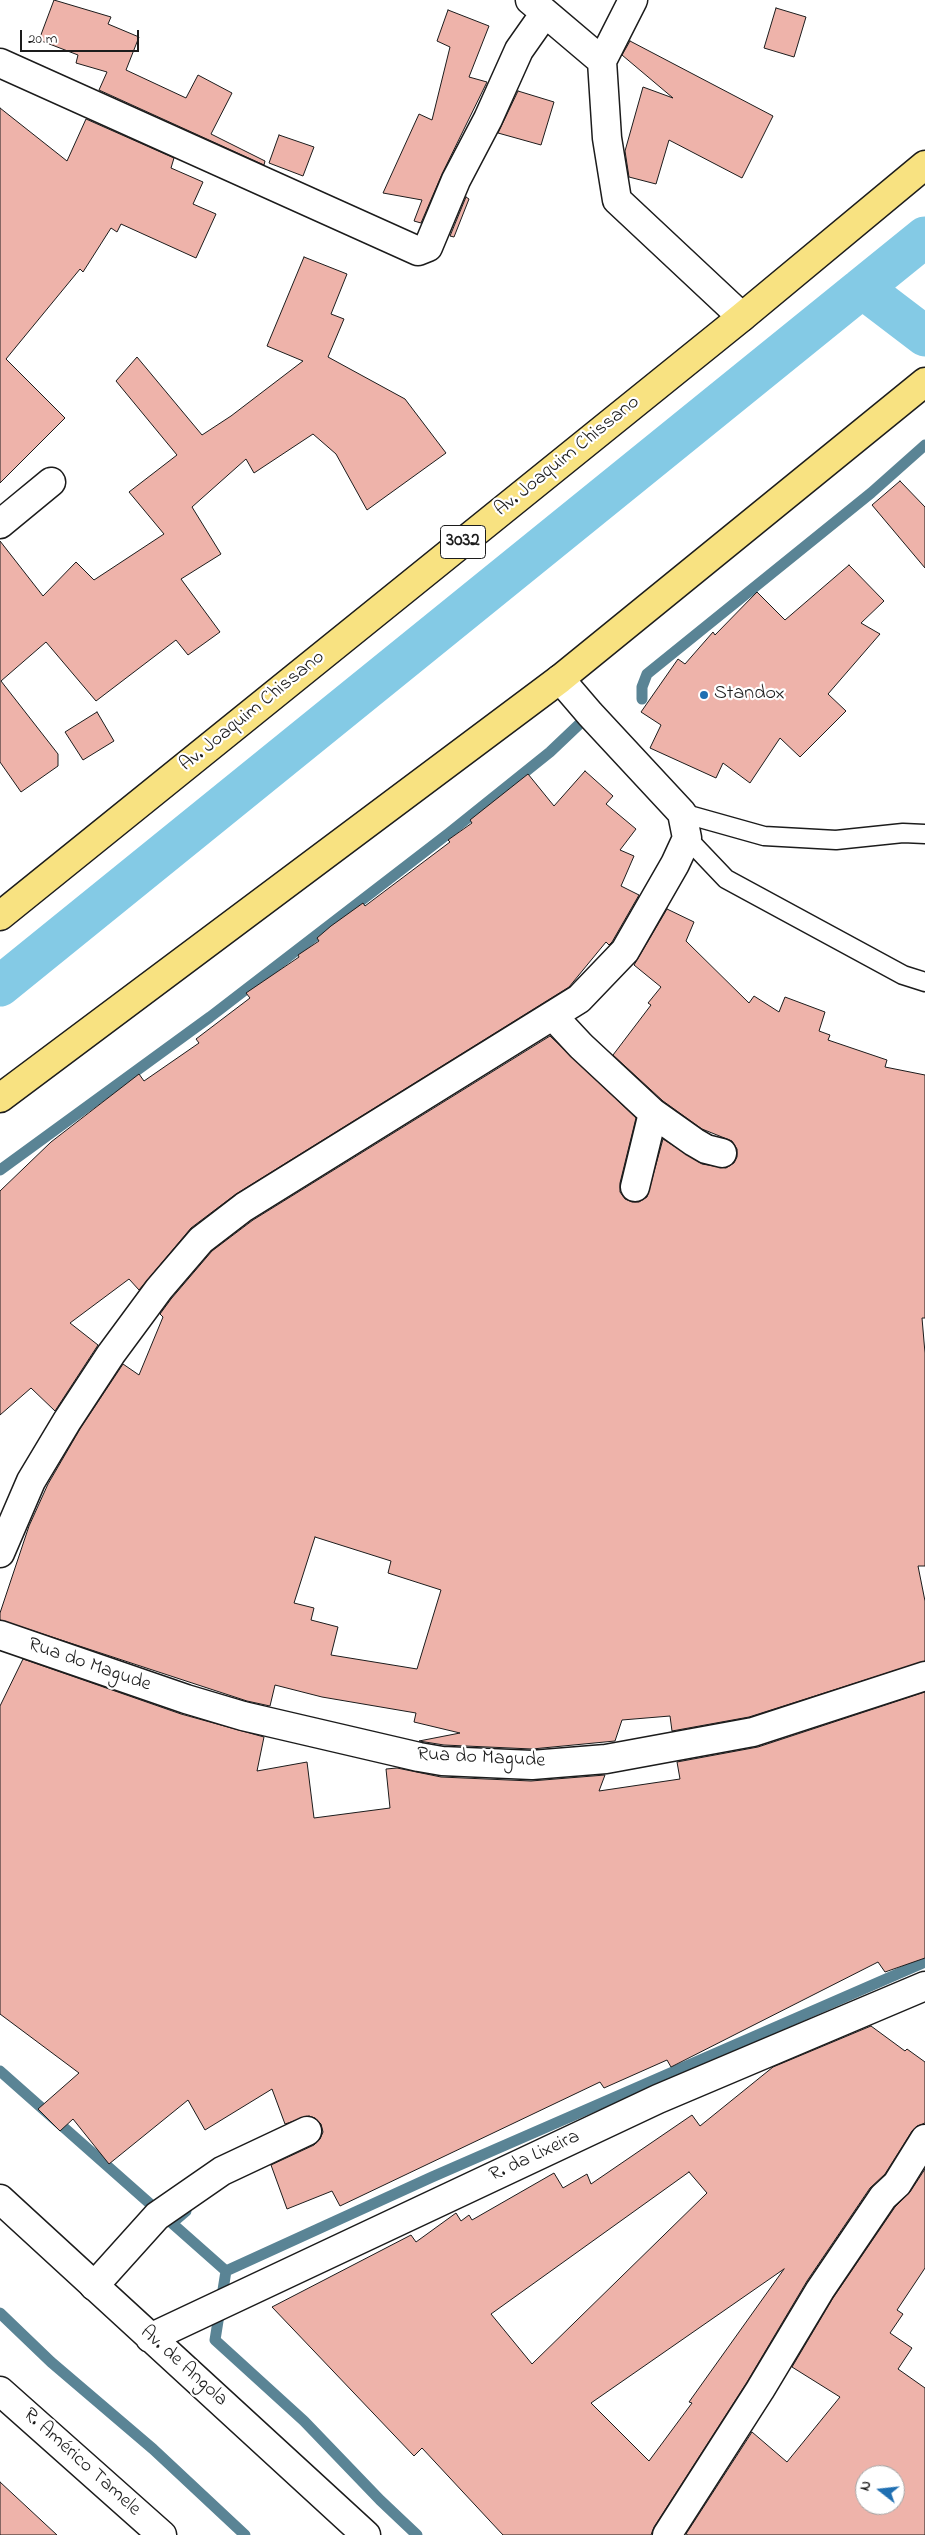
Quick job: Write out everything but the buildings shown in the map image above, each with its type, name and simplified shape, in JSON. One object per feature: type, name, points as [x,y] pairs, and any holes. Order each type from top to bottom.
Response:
[{"type":"main road","name":"Av. Joaquim Chissano","points":[[0,916],[742,317],[925,165]]},
{"type":"main road","points":[[0,1098],[560,679],[925,382]]},
{"type":"street","points":[[633,0],[602,61],[607,138],[617,200],[742,317]]},
{"type":"street","points":[[0,63],[418,251],[428,247],[456,180],[488,118],[538,6],[602,61]]},
{"type":"street","points":[[0,524],[51,482]]},
{"type":"street","points":[[0,1553],[31,1481],[62,1428],[111,1354],[153,1297],[201,1240],[244,1207],[553,1016],[579,998],[624,951],[675,864],[684,825],[560,679]]},
{"type":"street","points":[[553,1016],[581,1046],[653,1113],[706,1149],[722,1153]]},
{"type":"street","points":[[635,1187],[653,1113]]},
{"type":"street","name":"Rua do Magude","points":[[7,1637],[186,1699],[244,1716],[442,1761],[532,1765],[606,1759],[753,1732],[925,1676]]},
{"type":"street","name":"R. da Lixeira","points":[[150,2338],[658,2098],[925,1986]]},
{"type":"street","points":[[94,2286],[157,2216],[222,2171],[307,2131]]},
{"type":"street","points":[[667,2535],[760,2390],[820,2290],[883,2197],[897,2184],[925,2139]]},
{"type":"street","name":"Av. de Angola","points":[[0,2199],[366,2535]]},
{"type":"street","name":"R. Américo Tamele","points":[[0,2391],[160,2534]]},
{"type":"lane","points":[[684,825],[764,836],[836,840],[903,833],[925,834]]},
{"type":"lane","points":[[684,825],[726,878],[903,975],[925,982]]},
{"type":"waterway","points":[[0,986],[925,237]]},
{"type":"waterway","points":[[862,288],[925,336]]},
{"type":"waterway","points":[[642,699],[642,687],[647,674],[871,493],[925,445]]},
{"type":"waterway","points":[[0,1170],[210,1017],[449,833],[550,752],[590,714]]},
{"type":"waterway","points":[[226,2271],[432,2177],[925,1962]]},
{"type":"waterway","points":[[0,2071],[226,2271],[215,2340],[304,2421],[380,2500],[417,2535]]},
{"type":"waterway","points":[[172,2223],[186,2211]]},
{"type":"waterway","points":[[0,2313],[51,2362],[153,2449],[245,2535]]},
{"type":"place","name":"Standox","points":[[704,695]]}]
